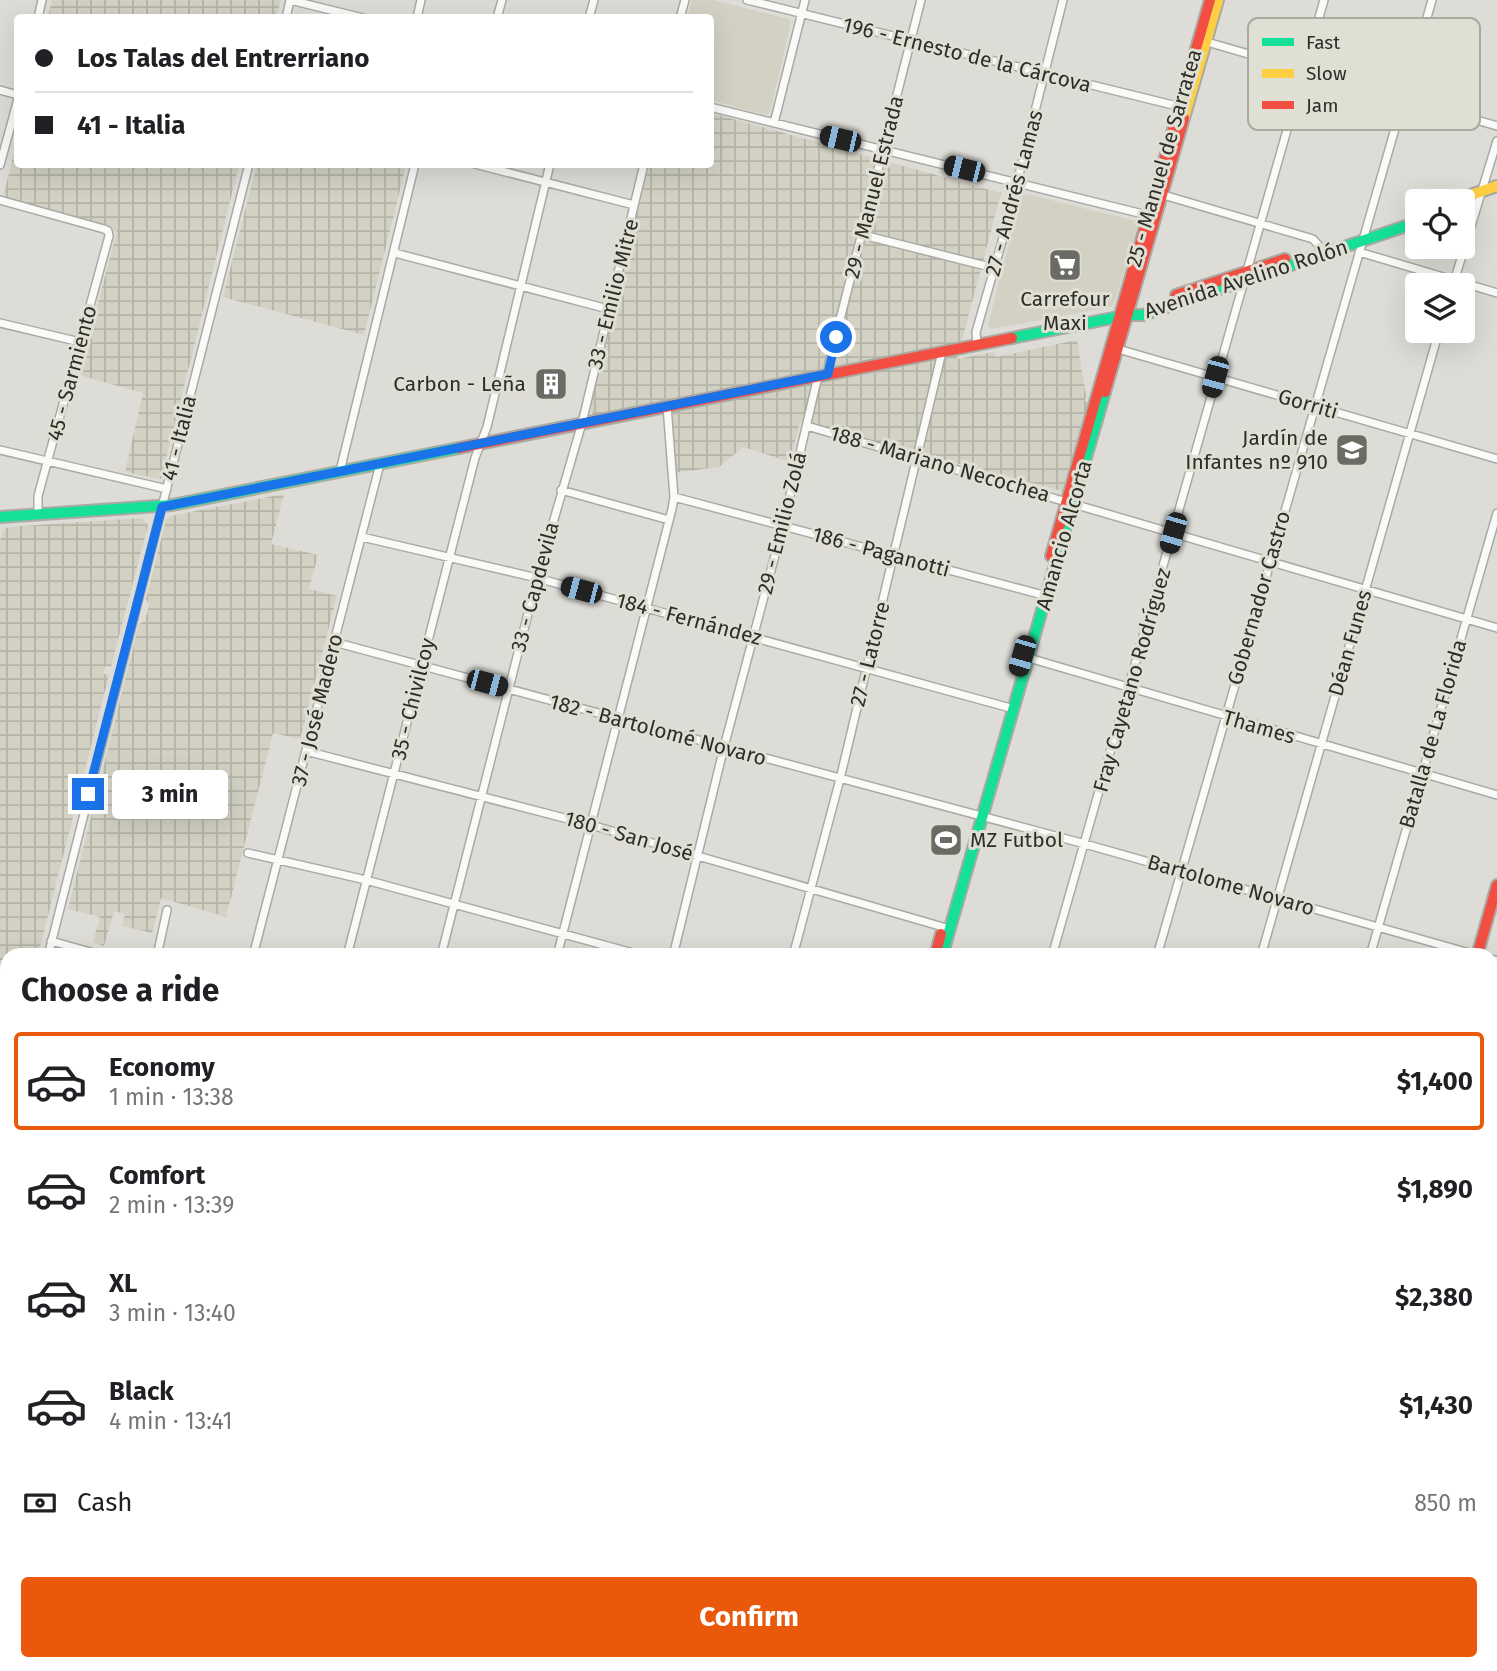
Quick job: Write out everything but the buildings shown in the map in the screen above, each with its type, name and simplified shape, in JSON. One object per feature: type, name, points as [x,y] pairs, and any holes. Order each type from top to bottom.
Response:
[{"type":"main road","points":[[942,948],[1158,193],[1207,42],[1214,0]]},
{"type":"main road","name":"25 - Manuel de Sarratea","points":[[1184,108],[1214,0]]},
{"type":"main road","points":[[1475,199],[1497,186]]},
{"type":"main road","name":"25 - Manuel de Sarratea","points":[[1123,316],[1147,215],[1158,193]]},
{"type":"main road","points":[[1475,197],[1497,194]]},
{"type":"main road","name":"Avenida Avelino Rolón","points":[[0,517],[162,507],[976,344],[1123,316],[1143,315],[1321,247],[1362,241],[1405,220]]},
{"type":"main road","name":"Avenida Avelino Rolón","points":[[1244,277],[1405,226]]},
{"type":"main road","name":"Amancio Alcorta","points":[[1069,502],[1118,349],[1123,316]]},
{"type":"main road","points":[[1480,948],[1497,885]]},
{"type":"street","points":[[290,0],[347,14]]},
{"type":"street","name":"196 - Ernesto de la Cárcova","points":[[747,0],[1184,108]]},
{"type":"street","points":[[774,123],[805,0]]},
{"type":"street","name":"29 - Manuel Estrada","points":[[823,375],[829,363],[863,235],[921,0]]},
{"type":"street","name":"27 - Andrés Lamas","points":[[976,344],[976,332],[1063,0]]},
{"type":"street","name":"Fray Cayetano Rodríguez","points":[[1319,18],[1324,0]]},
{"type":"street","name":"Gobernador Castro","points":[[1427,18],[1432,0]]},
{"type":"street","points":[[1207,42],[1248,53]]},
{"type":"street","points":[[714,108],[1147,215]]},
{"type":"street","points":[[0,164],[14,112]]},
{"type":"street","points":[[1480,120],[1497,125]]},
{"type":"street","name":"Fray Cayetano Rodríguez","points":[[1054,948],[1286,130]]},
{"type":"street","name":"Gobernador Castro","points":[[1159,948],[1394,130]]},
{"type":"street","points":[[1457,273],[1497,141]]},
{"type":"street","name":"41 - Italia","points":[[50,948],[248,168]]},
{"type":"street","points":[[340,472],[414,168]]},
{"type":"street","points":[[491,168],[634,205]]},
{"type":"street","name":"35 - Chivilcoy","points":[[349,948],[421,665],[486,427],[550,168]]},
{"type":"street","name":"33 - Emilio Mitre","points":[[582,423],[643,168]]},
{"type":"street","points":[[1158,193],[1313,239],[1321,247]]},
{"type":"street","name":"45 - Sarmiento","points":[[0,200],[108,232],[109,236],[38,496],[38,514]]},
{"type":"street","points":[[863,235],[994,268]]},
{"type":"street","points":[[1362,241],[1432,273]]},
{"type":"street","points":[[395,253],[608,309]]},
{"type":"street","points":[[1475,288],[1497,293]]},
{"type":"street","points":[[0,323],[80,342]]},
{"type":"street","name":"Déan Funes","points":[[1263,948],[1435,343]]},
{"type":"street","name":"Gorriti","points":[[1118,349],[1497,459]]},
{"type":"street","name":"27 - Latorre","points":[[795,948],[840,779],[942,352]]},
{"type":"street","name":"29 - Emilio Zolá","points":[[675,948],[696,855],[807,426],[823,375]]},
{"type":"street","points":[[559,948],[670,520],[674,497],[667,406]]},
{"type":"street","name":"33 - Capdevila","points":[[443,948],[537,578],[582,423]]},
{"type":"street","name":"188 - Mariano Necochea","points":[[807,426],[1497,628]]},
{"type":"street","points":[[0,450],[167,489]]},
{"type":"street","name":"37 - José Madero","points":[[255,948],[380,464]]},
{"type":"street","points":[[561,490],[670,520]]},
{"type":"street","name":"186 - Paganotti","points":[[674,497],[1044,595]]},
{"type":"street","name":"Batalla de La Florida","points":[[1372,948],[1497,513]]},
{"type":"street","name":"184 - Fernández","points":[[362,537],[537,578],[1011,707]]},
{"type":"street","name":"182 - Bartolomé Novaro","points":[[334,642],[979,817]]},
{"type":"street","name":"Thames","points":[[1025,657],[1497,795]]},
{"type":"street","name":"180 - San José","points":[[306,751],[591,825],[947,928]]},
{"type":"street","name":"Bartolome Novaro","points":[[979,817],[1085,844],[1453,948]]},
{"type":"street","points":[[248,853],[366,880],[612,948]]},
{"type":"street","points":[[158,948],[167,910]]},
{"type":"street","points":[[51,941],[76,948]]},
{"type":"shaded area","points":[[52,0],[281,0],[277,14],[49,14]]},
{"type":"shaded area","points":[[692,0],[713,0],[789,19],[791,23],[770,112],[765,115],[714,101],[714,14],[688,14]]},
{"type":"shaded area","points":[[714,114],[1001,193],[957,359],[994,352],[996,357],[1077,340],[1085,401],[1088,402],[1062,491],[800,422],[790,462],[743,447],[719,467],[673,473],[665,401],[594,416],[589,407],[648,168],[714,168]]},
{"type":"shaded area","points":[[14,152],[14,168],[238,168],[161,479],[125,472],[143,393],[79,375],[117,231],[7,199],[4,194]]},
{"type":"shaded area","points":[[256,168],[405,168],[364,335],[223,297]]},
{"type":"shaded area","name":"Carrefour Maxi","points":[[1026,194],[1136,221],[1138,226],[1111,307],[991,329],[988,325],[1021,196]]},
{"type":"shaded area","points":[[284,494],[271,544],[318,555],[309,589],[337,596],[300,739],[273,733],[226,917],[161,898],[152,933],[122,926],[125,914],[114,911],[104,946],[93,942],[100,917],[68,909],[139,624],[145,621],[149,605],[146,599],[166,520],[170,516]]},
{"type":"shaded area","points":[[142,518],[148,525],[111,667],[105,666],[103,674],[109,675],[40,948],[0,948],[0,541],[3,531],[8,527]]},
{"type":"traffic: fast","points":[[1012,338],[1128,315],[1143,315],[1405,226]]},
{"type":"traffic: fast","points":[[944,948],[1105,392]]},
{"type":"traffic: fast","points":[[0,517],[172,505],[459,448]]},
{"type":"traffic: slow","points":[[1184,118],[1218,0]]},
{"type":"traffic: slow","points":[[1475,194],[1497,186]]},
{"type":"traffic: jam","points":[[1051,556],[1210,0]]},
{"type":"traffic: jam","points":[[1105,392],[1184,118]]},
{"type":"traffic: jam","points":[[1176,295],[1285,259]]},
{"type":"traffic: jam","points":[[459,448],[1012,338]]},
{"type":"traffic: jam","points":[[1479,948],[1497,885]]},
{"type":"traffic: jam","points":[[937,948],[941,934]]},
{"type":"place","name":"Carrefour Maxi","points":[[1065,265]]},
{"type":"place","name":"Carbon - Leña","points":[[551,384]]},
{"type":"place","name":"Jardín de Infantes nº 910","points":[[1352,450]]},
{"type":"place","name":"MZ Futbol","points":[[946,840]]},
{"type":"route","points":[[88,794],[162,507],[828,374],[836,337]]}]
